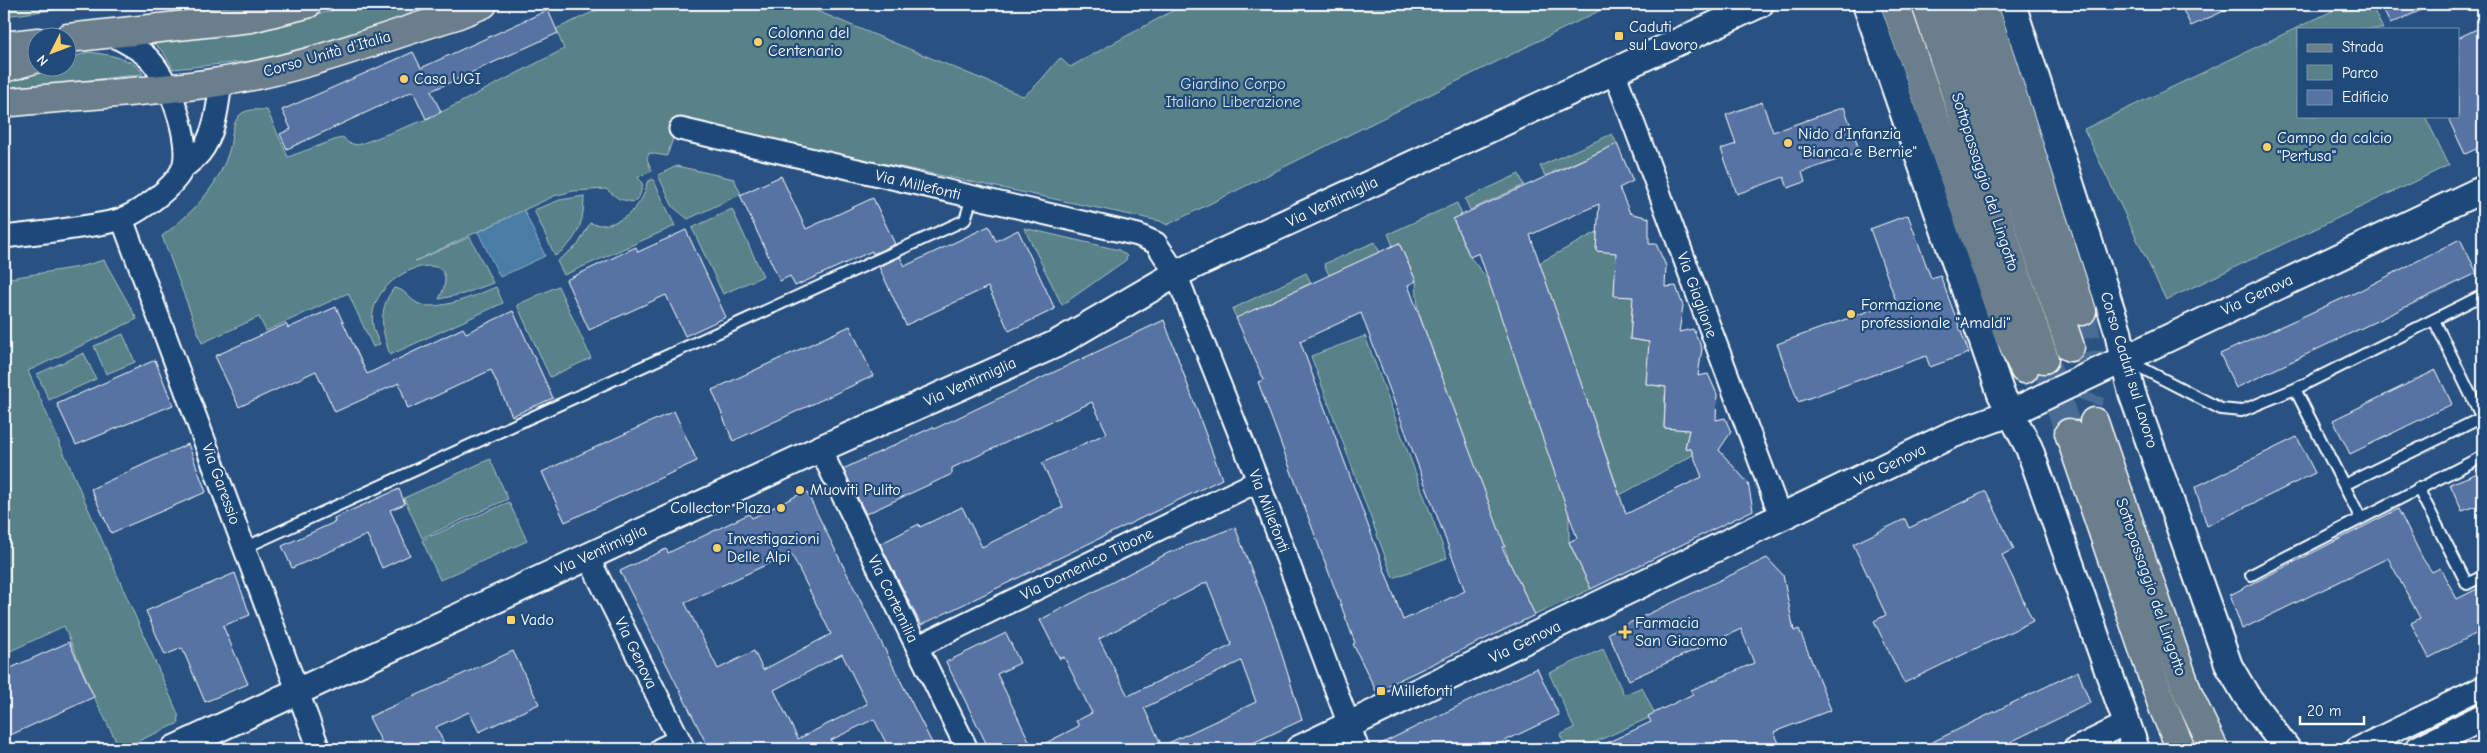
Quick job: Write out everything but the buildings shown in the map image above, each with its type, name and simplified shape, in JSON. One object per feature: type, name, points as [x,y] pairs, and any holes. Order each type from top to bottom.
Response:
[{"type":"main road","points":[[78,37],[251,18],[308,4]]},
{"type":"main road","name":"Corso Unità d'Italia","points":[[4,103],[167,89],[221,82],[285,69],[483,4]]},
{"type":"main road","name":"Sottopassaggio del Lingotto","points":[[1895,4],[2007,330],[2034,364],[1926,4]]},
{"type":"main road","name":"Sottopassaggio del Lingotto","points":[[1955,4],[2070,347]]},
{"type":"main road","points":[[1984,4],[2082,311]]},
{"type":"main road","points":[[78,44],[109,33]]},
{"type":"main road","points":[[4,46],[28,43]]},
{"type":"main road","points":[[4,68],[28,61]]},
{"type":"main road","name":"Sottopassaggio del Lingotto","points":[[2094,422],[2188,696],[2214,749]]},
{"type":"main road","name":"Sottopassaggio del Lingotto","points":[[2069,433],[2160,698],[2182,749]]},
{"type":"street","name":"Via Ventimiglia","points":[[174,749],[820,449],[1056,344],[1176,274],[1760,4]]},
{"type":"street","points":[[1866,4],[2001,394],[2029,448],[2136,749]]},
{"type":"street","name":"Corso Caduti sul Lavoro","points":[[2012,4],[2118,331],[2123,358],[2136,402],[2229,666],[2246,695],[2287,749]]},
{"type":"street","points":[[109,33],[146,55],[167,89],[180,115],[184,142],[182,169]]},
{"type":"street","name":"Via Giaglione","points":[[1614,71],[1781,518]]},
{"type":"street","points":[[4,237],[50,233],[122,219],[144,207],[200,153],[208,139],[217,110],[221,82]]},
{"type":"street","name":"Via Millefonti","points":[[680,129],[1138,235],[1156,243],[1176,274],[1258,481],[1353,737]]},
{"type":"street","name":"Via Genova","points":[[1299,749],[1353,737],[1781,518],[1951,436],[2010,413],[2483,189]]},
{"type":"street","name":"Via Garessio","points":[[122,219],[318,749]]},
{"type":"street","name":"Via Cortemilia","points":[[820,449],[967,749]]},
{"type":"street","name":"Via Domenico Tibone","points":[[917,647],[1258,481]]},
{"type":"street","name":"Via Genova","points":[[588,556],[681,745]]},
{"type":"street","points":[[2356,749],[2483,687]]},
{"type":"street","points":[[2420,749],[2483,717]]},
{"type":"street","points":[[2074,749],[2127,723]]},
{"type":"street","points":[[660,749],[681,745]]},
{"type":"lane","points":[[244,548],[965,220],[972,197]]},
{"type":"lane","points":[[2123,358],[2221,409],[2242,411],[2295,389],[2483,295]]},
{"type":"lane","points":[[2344,485],[2483,417],[2434,320]]},
{"type":"lane","points":[[2295,389],[2360,517]]},
{"type":"lane","points":[[2250,574],[2483,456]]},
{"type":"lane","points":[[2418,488],[2468,584],[2483,576]]},
{"type":"green space","points":[[4,4],[102,4],[4,16]]},
{"type":"green space","points":[[359,4],[446,4],[261,60],[173,69],[164,53],[153,42],[248,31]]},
{"type":"green space","name":"Giardino Corpo Italiano Liberazione","points":[[610,4],[800,4],[1023,96],[1038,83],[1060,58],[1070,67],[1185,4],[1613,4],[1167,225],[1160,221],[679,121],[667,156],[649,153],[647,159],[652,171],[638,177],[643,185],[639,197],[633,202],[619,199],[606,189],[573,191],[554,196],[415,261],[470,237],[493,283],[463,294],[439,299],[445,281],[441,270],[430,266],[415,269],[398,277],[384,289],[375,306],[373,326],[380,344],[373,347],[348,293],[266,331],[259,317],[202,343],[162,236],[192,210],[217,179],[228,154],[234,126],[241,114],[251,110],[267,110],[288,157],[343,137],[348,143],[358,145],[430,118],[564,49],[556,29]]},
{"type":"green space","name":"Campo da calcio \"Pertusa\"","points":[[2347,4],[2371,4],[2383,28],[2297,28],[2297,118],[2426,118],[2449,165],[2166,300],[2084,129]]},
{"type":"green space","points":[[88,52],[119,58],[133,64],[143,74],[4,90],[4,81],[28,76],[28,78],[78,78],[78,56]]},
{"type":"green space","points":[[1612,134],[1617,144],[1545,176],[1540,166]]},
{"type":"green space","points":[[677,166],[734,179],[741,194],[688,219],[673,207],[658,175]]},
{"type":"green space","points":[[1519,174],[1524,185],[1470,210],[1465,199]]},
{"type":"green space","points":[[653,179],[675,226],[564,275],[557,261],[578,245],[590,223],[599,225],[609,224],[627,216],[641,201],[647,182]]},
{"type":"green space","points":[[584,196],[583,214],[578,230],[569,244],[555,256],[534,210],[560,200]]},
{"type":"green space","points":[[1457,203],[1462,215],[1453,219],[1470,257],[1489,281],[1569,513],[1569,542],[1591,589],[1535,615],[1512,568],[1418,311],[1416,281],[1399,243],[1393,246],[1388,234]]},
{"type":"green space","points":[[732,209],[763,276],[723,294],[692,228]]},
{"type":"green space","points":[[1024,228],[1119,250],[1127,256],[1126,260],[1062,305]]},
{"type":"green space","points":[[1597,232],[1596,251],[1621,253],[1616,263],[1614,295],[1639,298],[1632,305],[1630,339],[1654,343],[1649,351],[1646,384],[1671,388],[1665,394],[1664,428],[1689,430],[1685,447],[1691,449],[1693,455],[1620,495],[1539,263]]},
{"type":"green space","points":[[1375,242],[1380,253],[1329,275],[1324,264]]},
{"type":"green space","points":[[104,260],[137,319],[28,371],[178,714],[179,723],[120,749],[94,697],[64,626],[4,654],[4,279],[79,267]]},
{"type":"green space","points":[[1306,273],[1311,283],[1237,319],[1232,309]]},
{"type":"green space","points":[[558,286],[591,358],[550,377],[517,305]]},
{"type":"green space","points":[[496,287],[503,303],[390,355],[383,329],[383,313],[385,304],[394,288],[404,292],[417,303],[425,306],[435,306],[457,302]]},
{"type":"green space","points":[[123,334],[135,362],[106,374],[94,346]]},
{"type":"green space","points":[[1365,336],[1447,558],[1393,578],[1311,356]]},
{"type":"green space","points":[[84,353],[96,379],[49,400],[37,374]]},
{"type":"green space","points":[[490,459],[508,499],[422,538],[404,498]]},
{"type":"green space","points":[[509,502],[527,541],[440,580],[422,540]]},
{"type":"green space","points":[[1603,649],[1624,695],[1642,687],[1655,715],[1580,749],[1567,749],[1560,735],[1574,728],[1549,673]]},
{"type":"water","points":[[524,210],[545,256],[500,277],[478,232]]},
{"type":"tunnel","points":[[2082,311],[2094,384],[2088,402]]},
{"type":"tunnel","points":[[2044,359],[2069,433]]},
{"type":"place","name":"Caduti sul Lavoro","points":[[1619,36]]},
{"type":"place","name":"Colonna del Centenario","points":[[758,42]]},
{"type":"place","name":"Casa UGI","points":[[404,79]]},
{"type":"place","name":"Nido d'Infanzia \"Bianca e Bernie\"","points":[[1788,143]]},
{"type":"place","name":"Campo da calcio \"Pertusa\"","points":[[2267,147]]},
{"type":"place","name":"Formazione professionale \"Amaldi\"","points":[[1851,314]]},
{"type":"place","name":"Muoviti Pulito","points":[[800,490]]},
{"type":"place","name":"Collector Plaza","points":[[781,508]]},
{"type":"place","name":"Investigazioni Delle Alpi","points":[[717,548]]},
{"type":"place","name":"Vado","points":[[511,620]]},
{"type":"place","name":"Farmacia San Giacomo","points":[[1625,632]]},
{"type":"place","name":"Millefonti","points":[[1381,691]]}]
